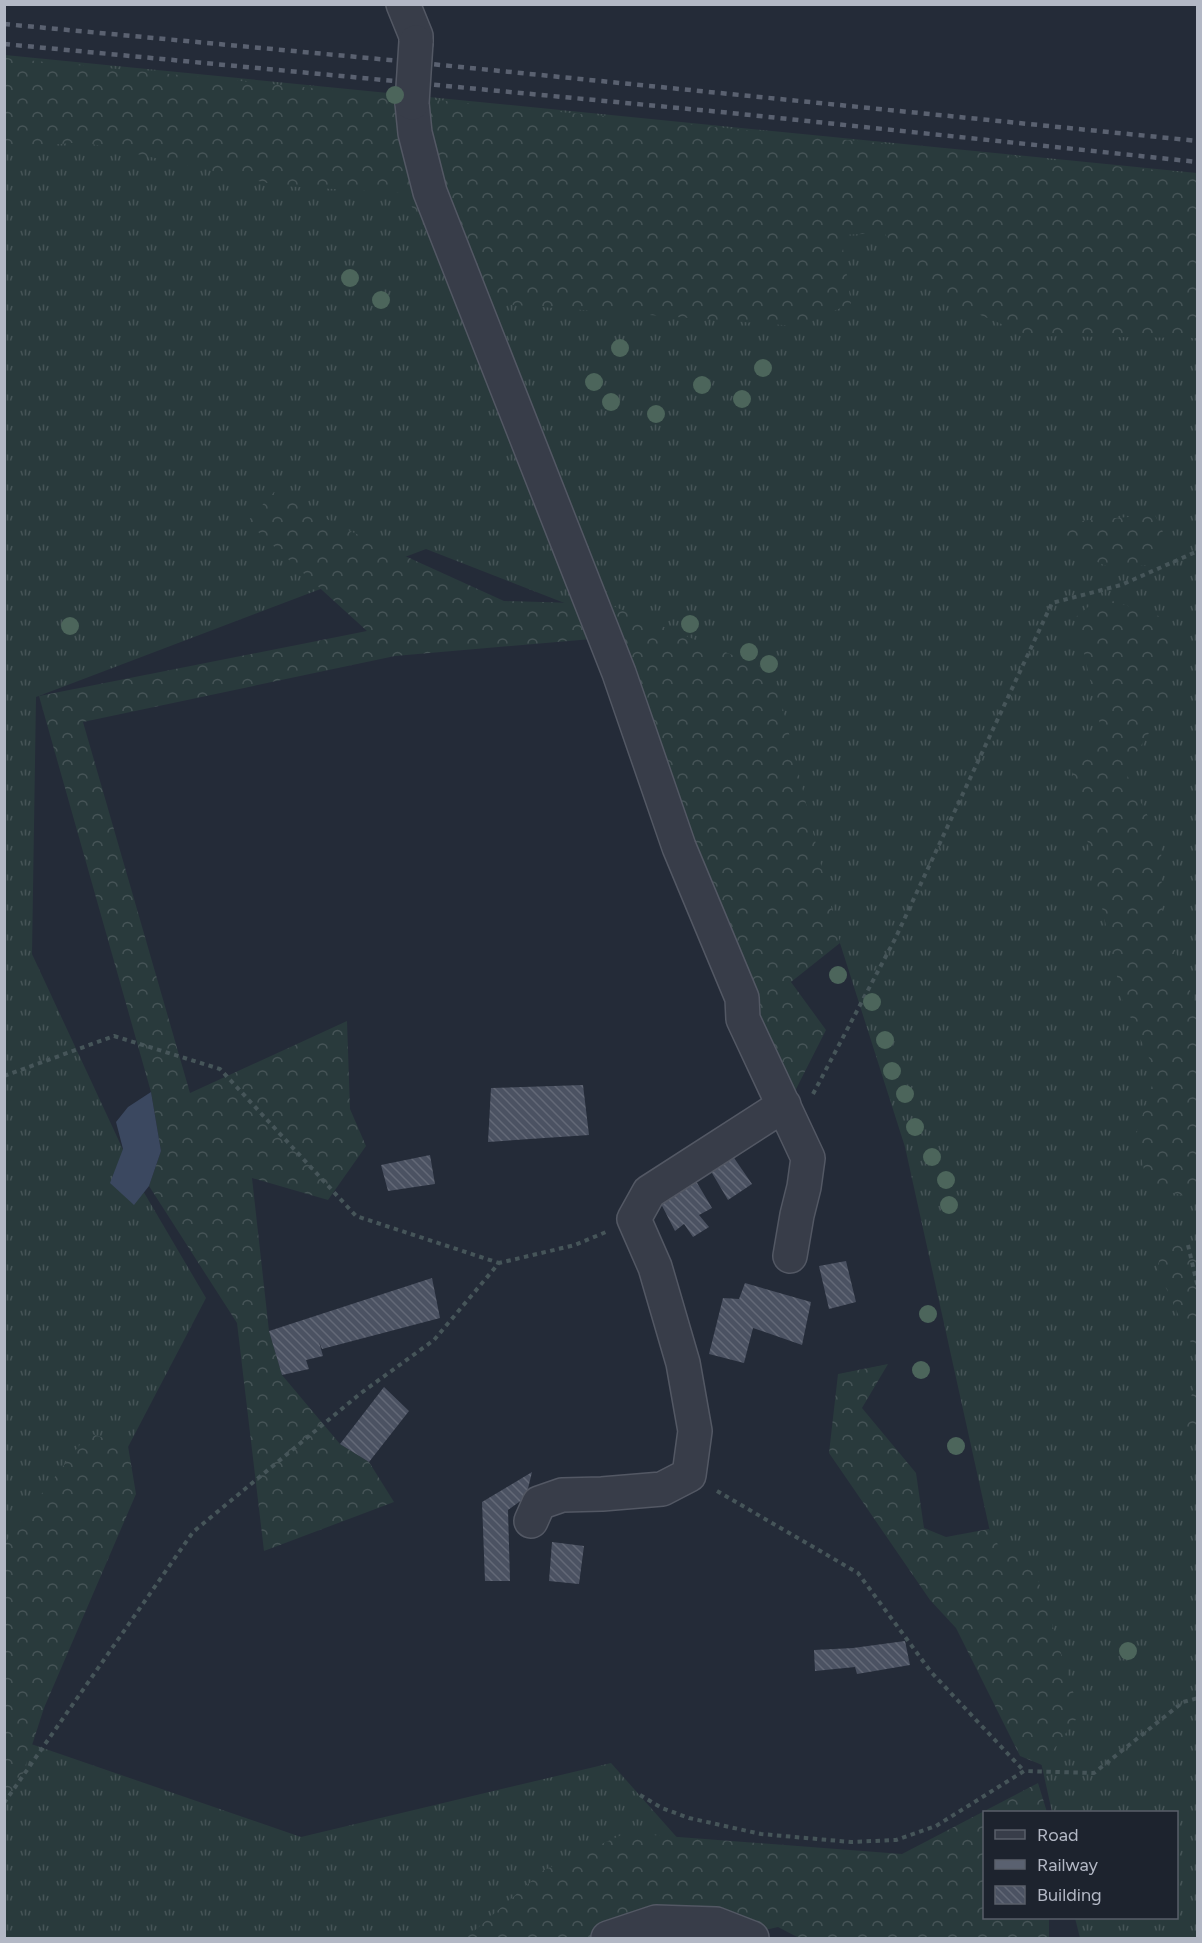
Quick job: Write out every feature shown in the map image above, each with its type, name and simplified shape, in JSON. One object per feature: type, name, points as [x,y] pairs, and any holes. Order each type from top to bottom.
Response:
[{"type":"street","points":[[403,4],[416,36],[412,103],[415,133],[430,192],[619,673],[680,847],[742,998],[743,1019],[808,1158],[790,1256]]},
{"type":"street","points":[[531,1521],[539,1503],[562,1495],[662,1489],[689,1475],[695,1431],[683,1363],[656,1267],[634,1219],[649,1192],[788,1114]]},
{"type":"street","points":[[608,1938],[656,1922],[716,1924],[752,1938]]},
{"type":"path","points":[[788,1114],[799,1119],[895,939],[1052,603],[1121,585],[1197,551]]},
{"type":"path","points":[[4,1076],[114,1036],[220,1069],[356,1216],[499,1263],[575,1245],[634,1219]]},
{"type":"path","points":[[1188,1245],[1197,1288]]},
{"type":"path","points":[[4,1803],[193,1532],[361,1393],[434,1340],[499,1263]]},
{"type":"path","points":[[689,1475],[858,1573],[931,1672],[1024,1771]]},
{"type":"path","points":[[640,1795],[662,1808],[689,1818],[761,1834],[851,1842],[896,1840],[936,1826],[1024,1771],[1094,1773],[1183,1702],[1197,1698]]},
{"type":"green space","points":[[5,55],[1197,173],[1197,1938],[1080,1938],[1075,1919],[1178,1919],[1178,1811],[1052,1811],[905,1147],[817,871],[739,671],[426,549],[36,697],[32,954],[139,1184],[206,1298],[5,1682]]},
{"type":"green space","points":[[5,58],[1197,174],[1197,338],[1030,336],[938,297],[884,233],[841,235],[851,304],[796,326],[473,302],[403,193],[281,186],[83,142],[5,149]]},
{"type":"green space","points":[[274,492],[350,531],[504,601],[608,604],[774,672],[840,943],[791,982],[826,1030],[792,1097],[758,1018],[615,637],[395,656],[83,722],[190,1093],[347,1021],[350,1109],[366,1146],[328,1200],[252,1178],[269,1331],[282,1375],[340,1444],[369,1462],[394,1502],[264,1551],[237,1323],[149,1186],[161,1151],[151,1092],[39,696],[367,631],[247,522]]},
{"type":"green space","points":[[1155,515],[1170,547],[1147,565],[1113,569],[1072,551],[1060,525],[1089,520]]},
{"type":"green space","points":[[1100,597],[1171,620],[1171,698],[1125,771],[1161,842],[1162,915],[1197,1009],[1197,1199],[1148,1187],[1136,1135],[1156,1073],[1122,999],[1072,770],[1101,729],[1076,617]]},
{"type":"green space","points":[[1165,1241],[1197,1247],[1197,1356],[1157,1268]]},
{"type":"green space","points":[[888,1364],[862,1408],[916,1473],[924,1528],[946,1537],[989,1529],[1000,1548],[1035,1570],[1080,1714],[1042,1765],[1020,1756],[956,1628],[930,1600],[829,1453],[838,1374]]},
{"type":"green space","points":[[1197,1375],[1197,1445],[1184,1423]]},
{"type":"green space","points":[[89,1433],[128,1446],[136,1494],[44,1708],[13,1804],[5,1804],[5,1544],[11,1533]]},
{"type":"green space","points":[[5,1735],[301,1837],[611,1763],[681,1842],[478,1938],[5,1938]]},
{"type":"green space","points":[[1038,1783],[1047,1811],[984,1811]]},
{"type":"green space","points":[[983,1812],[983,1919],[1049,1919],[1049,1938],[799,1938],[778,1927],[732,1938],[466,1938],[544,1870],[626,1833],[902,1854]]},
{"type":"water","points":[[151,1092],[161,1151],[149,1186],[134,1205],[110,1183],[123,1149],[116,1122],[128,1107]]},
{"type":"building","points":[[583,1085],[589,1135],[488,1142],[491,1088]]},
{"type":"building","points":[[430,1155],[435,1184],[388,1191],[381,1165]]},
{"type":"building","points":[[732,1155],[752,1184],[728,1200],[709,1168]]},
{"type":"building","points":[[693,1176],[712,1208],[699,1215],[709,1227],[693,1237],[684,1224],[675,1231],[658,1198]]},
{"type":"building","points":[[846,1261],[856,1302],[829,1309],[819,1266]]},
{"type":"building","points":[[432,1278],[440,1318],[322,1349],[319,1342],[323,1356],[306,1360],[309,1369],[282,1375],[269,1331]]},
{"type":"building","points":[[745,1283],[811,1302],[802,1345],[753,1328],[744,1363],[709,1354],[723,1298],[739,1299]]},
{"type":"building","points":[[384,1387],[409,1411],[369,1462],[340,1444]]},
{"type":"building","points":[[532,1472],[526,1497],[508,1510],[510,1581],[485,1581],[482,1502]]},
{"type":"building","points":[[552,1542],[584,1546],[579,1584],[549,1581]]},
{"type":"building","points":[[905,1641],[910,1665],[857,1674],[855,1667],[815,1671],[814,1650],[853,1648]]},
{"type":"railway","points":[[4,24],[411,62],[1198,141]]},
{"type":"railway","points":[[4,44],[721,112],[1198,162]]}]
